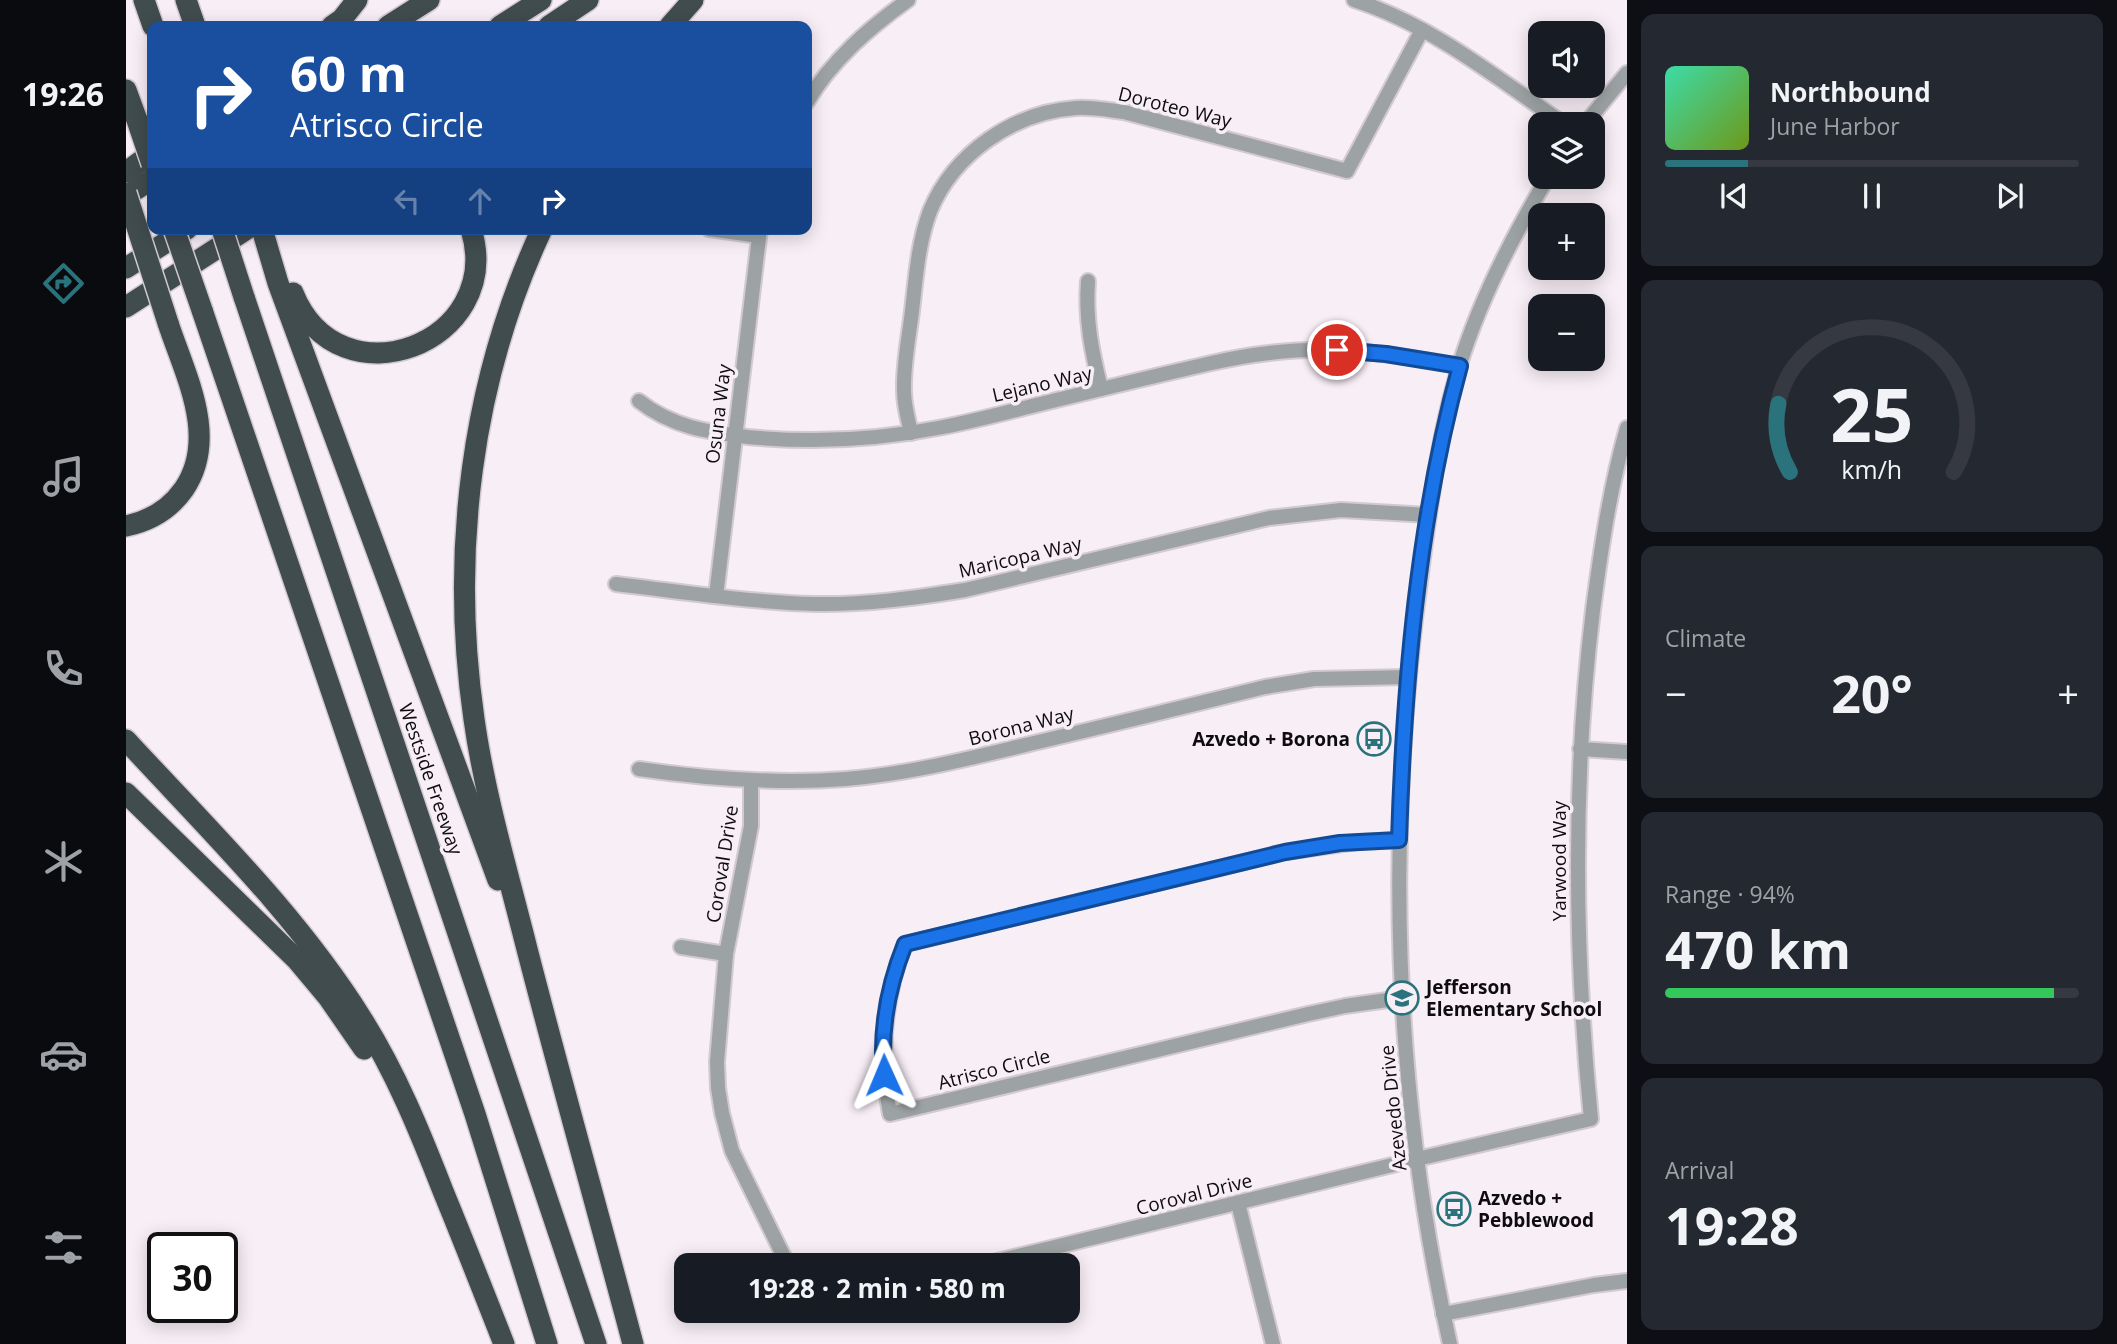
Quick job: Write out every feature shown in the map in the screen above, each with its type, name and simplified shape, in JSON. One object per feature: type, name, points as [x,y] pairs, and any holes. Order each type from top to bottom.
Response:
[{"type":"highway","points":[[144,0],[151,21]]},
{"type":"highway","points":[[186,0],[193,21]]},
{"type":"highway","points":[[339,21],[357,0]]},
{"type":"highway","points":[[396,21],[429,0]]},
{"type":"highway","points":[[508,21],[541,0]]},
{"type":"highway","points":[[556,21],[588,0]]},
{"type":"highway","points":[[674,21],[693,0]]},
{"type":"highway","points":[[126,90],[147,149]]},
{"type":"highway","points":[[126,172],[147,157]]},
{"type":"highway","points":[[126,526],[147,520],[164,510],[178,496],[190,480],[200,443],[199,423],[126,195],[147,182]]},
{"type":"highway","points":[[176,235],[475,1114],[547,1344]]},
{"type":"highway","points":[[126,268],[178,235]]},
{"type":"highway","name":"Westside Freeway","points":[[224,235],[596,1344]]},
{"type":"highway","points":[[126,307],[238,235]]},
{"type":"highway","points":[[264,235],[278,283],[537,987]]},
{"type":"highway","points":[[270,235],[297,302],[314,325],[345,347],[376,354],[412,348],[440,332],[453,319],[473,283],[476,252],[472,235]]},
{"type":"highway","points":[[540,235],[500,339],[488,386],[469,492],[465,537],[466,657],[474,721],[486,783],[537,987],[634,1344]]},
{"type":"highway","points":[[126,740],[270,895],[307,940],[363,1021],[415,1119],[504,1344]]},
{"type":"highway","points":[[126,793],[297,960],[328,997],[415,1119]]},
{"type":"street","points":[[812,95],[829,71],[860,37],[908,0]]},
{"type":"street","points":[[1354,0],[1391,14],[1450,46],[1546,112]]},
{"type":"street","name":"Doroteo Way","points":[[911,433],[906,413],[904,380],[923,234],[935,201],[947,180],[979,146],[1019,121],[1077,108],[1100,108],[1347,171],[1422,30]]},
{"type":"street","points":[[1595,112],[1627,73]]},
{"type":"street","name":"Azevedo Drive","points":[[1450,1344],[1417,1159],[1409,1098],[1402,998],[1399,840],[1408,677],[1439,448],[1460,366],[1495,271],[1541,189]]},
{"type":"street","name":"Osuna Way","points":[[716,596],[759,235]]},
{"type":"street","points":[[1088,281],[1087,319],[1101,389]]},
{"type":"street","name":"Lejano Way","points":[[639,401],[658,415],[697,430],[818,440],[863,438],[941,428],[1237,357],[1288,351],[1352,351],[1460,366]]},
{"type":"street","name":"Yarwood Way","points":[[1417,1159],[1591,1119],[1578,942],[1577,834],[1580,749],[1597,583],[1608,513],[1627,428]]},
{"type":"street","name":"Maricopa Way","points":[[615,584],[816,604],[866,603],[965,590],[1269,517],[1341,510],[1429,515]]},
{"type":"street","name":"Borona Way","points":[[639,769],[751,781],[805,781],[888,774],[943,765],[1265,687],[1314,680],[1408,677]]},
{"type":"street","points":[[1580,749],[1627,752]]},
{"type":"street","name":"Coroval Drive","points":[[751,781],[751,826],[726,954],[717,1062],[722,1114],[732,1151],[782,1253]]},
{"type":"street","name":"Atrisco Circle","points":[[1399,840],[1357,842],[1285,852],[905,944],[890,989],[884,1032],[883,1061],[890,1114],[1308,1014],[1402,998]]},
{"type":"street","name":"Coroval Drive","points":[[681,947],[726,954]]},
{"type":"street","name":"Coroval Drive","points":[[1031,1253],[1417,1159]]},
{"type":"street","points":[[1238,1203],[1273,1344]]},
{"type":"street","points":[[1443,1314],[1627,1281]]},
{"type":"place","name":"Azvedo + Borona","points":[[1374,739]]},
{"type":"place","name":"Jefferson Elementary School","points":[[1402,998]]},
{"type":"place","name":"Azvedo + Pebblewood","points":[[1454,1209]]},
{"type":"route","points":[[884,1075],[884,1032],[890,989],[905,944],[1285,852],[1340,843],[1399,840],[1402,762],[1415,613],[1439,448],[1460,366],[1386,354],[1337,350]]}]
